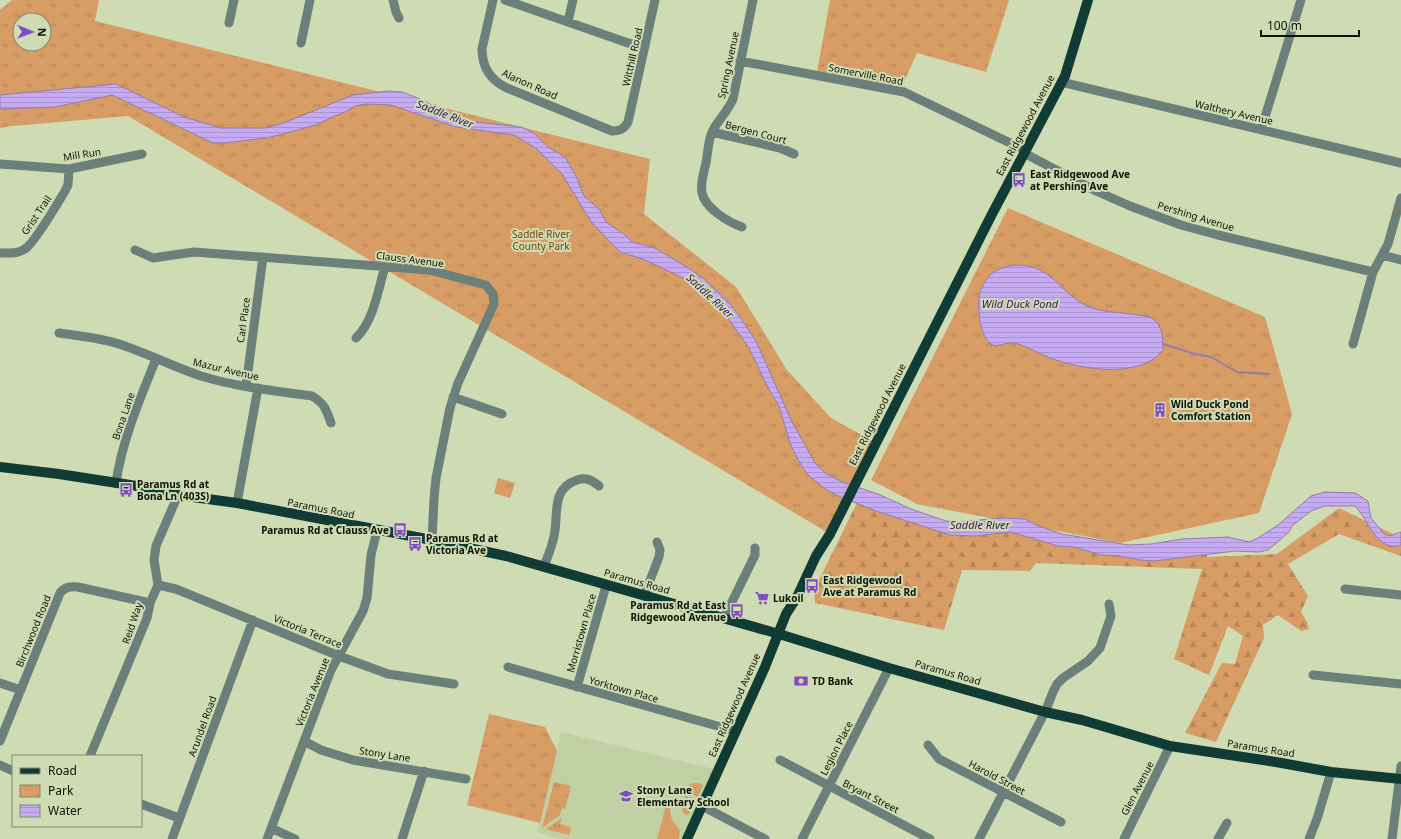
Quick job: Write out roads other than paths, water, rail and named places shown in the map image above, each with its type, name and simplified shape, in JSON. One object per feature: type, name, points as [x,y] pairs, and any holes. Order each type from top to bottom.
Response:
[{"type":"main road","name":"East Ridgewood Avenue","points":[[687,839],[765,668],[786,614],[797,597],[816,556],[830,534],[1024,152],[1065,76],[1088,0]]},
{"type":"main road","name":"Paramus Road","points":[[0,467],[59,474],[178,495],[237,503],[377,531],[432,540],[506,556],[544,566],[606,586],[779,634],[889,668],[1045,712],[1082,720],[1170,746],[1331,772],[1400,779]]},
{"type":"street","points":[[229,23],[234,0]]},
{"type":"street","points":[[301,43],[310,0]]},
{"type":"street","points":[[393,0],[399,18]]},
{"type":"street","name":"Alanon Road","points":[[493,0],[482,49],[482,57],[485,66],[494,80],[507,88],[612,131],[622,129],[626,126],[629,118]]},
{"type":"street","points":[[505,0],[568,21],[628,44],[645,47]]},
{"type":"street","points":[[568,21],[573,0]]},
{"type":"street","name":"Witthill Road","points":[[629,118],[655,0]]},
{"type":"street","name":"Spring Avenue","points":[[742,227],[732,223],[710,207],[704,200],[701,187],[712,132],[731,103],[753,0]]},
{"type":"street","points":[[1261,130],[1301,0]]},
{"type":"street","name":"Somerville Road","points":[[740,62],[904,92],[1024,152]]},
{"type":"street","name":"Walthery Avenue","points":[[1061,82],[1401,163]]},
{"type":"street","name":"Bergen Court","points":[[712,132],[780,148],[794,154]]},
{"type":"street","name":"Pershing Avenue","points":[[1024,152],[1096,191],[1130,206],[1181,225],[1373,272]]},
{"type":"street","name":"Mill Run","points":[[0,164],[69,169],[142,154]]},
{"type":"street","name":"Grist Trail","points":[[0,253],[18,252],[30,244],[65,191],[68,184],[69,169]]},
{"type":"street","points":[[1353,344],[1373,272],[1388,244],[1401,198]]},
{"type":"street","name":"Clauss Avenue","points":[[135,250],[153,258],[194,252],[429,270],[482,283],[490,289],[493,294],[494,304],[453,397],[436,478],[432,540]]},
{"type":"street","points":[[1382,255],[1401,260]]},
{"type":"street","name":"Carl Place","points":[[246,386],[263,257]]},
{"type":"street","points":[[356,338],[368,322],[385,266]]},
{"type":"street","name":"Mazur Avenue","points":[[59,333],[110,341],[203,376],[246,386],[312,396],[321,402],[326,408],[331,423]]},
{"type":"street","name":"Bona Lane","points":[[116,483],[119,463],[129,431],[156,359]]},
{"type":"street","points":[[237,503],[258,388]]},
{"type":"street","points":[[453,397],[502,414]]},
{"type":"street","points":[[544,566],[554,535],[556,508],[559,496],[563,490],[573,481],[587,478],[599,486]]},
{"type":"street","points":[[158,585],[154,552],[178,495]]},
{"type":"street","name":"Victoria Avenue","points":[[267,839],[325,684],[357,623],[367,598],[371,555],[377,531]]},
{"type":"street","points":[[644,596],[659,557],[660,550],[657,542]]},
{"type":"street","points":[[724,618],[756,555],[755,548]]},
{"type":"street","name":"Reid Way","points":[[90,755],[147,618],[150,603],[158,585]]},
{"type":"street","name":"Victoria Terrace","points":[[158,585],[176,589],[339,656],[388,674],[454,684]]},
{"type":"street","name":"Birchwood Road","points":[[0,741],[60,593],[64,589],[78,586],[150,603]]},
{"type":"street","name":"Morristown Place","points":[[577,687],[606,586]]},
{"type":"street","points":[[1345,589],[1401,595]]},
{"type":"street","points":[[979,839],[1045,712],[1052,692],[1063,678],[1088,661],[1100,648],[1111,616],[1109,604]]},
{"type":"street","name":"Arundel Road","points":[[172,839],[253,620]]},
{"type":"street","name":"Yorktown Place","points":[[508,667],[735,731]]},
{"type":"street","name":"Legion Place","points":[[802,839],[889,668]]},
{"type":"street","points":[[1313,675],[1401,684]]},
{"type":"street","points":[[0,683],[21,690]]},
{"type":"street","name":"Stony Lane","points":[[304,741],[321,750],[353,760],[466,779]]},
{"type":"street","name":"Harold Street","points":[[928,745],[939,759],[1061,822]]},
{"type":"street","name":"Glen Avenue","points":[[1124,839],[1170,746]]},
{"type":"street","name":"Bryant Street","points":[[780,760],[930,839]]},
{"type":"street","points":[[0,765],[12,771]]},
{"type":"street","points":[[1392,839],[1401,766]]},
{"type":"street","points":[[402,839],[424,771]]},
{"type":"street","points":[[1308,839],[1318,819],[1331,772]]},
{"type":"street","points":[[142,804],[179,818]]},
{"type":"street","points":[[702,806],[765,839]]},
{"type":"street","points":[[1218,839],[1227,823]]},
{"type":"street","points":[[271,828],[295,839]]},
{"type":"water","name":"Saddle River","points":[[116,84],[184,117],[221,128],[265,128],[281,124],[353,95],[389,91],[402,92],[418,98],[466,121],[521,127],[534,133],[548,147],[565,157],[576,176],[584,196],[600,210],[606,222],[625,235],[632,242],[655,248],[690,269],[704,279],[730,304],[756,341],[791,420],[815,463],[825,473],[842,482],[878,494],[911,509],[946,521],[955,522],[1004,518],[1025,519],[1036,525],[1062,534],[1128,545],[1151,544],[1183,539],[1228,537],[1249,542],[1278,525],[1311,496],[1325,492],[1355,493],[1368,501],[1371,518],[1384,534],[1390,536],[1401,532],[1401,545],[1393,546],[1379,540],[1355,506],[1325,506],[1311,511],[1292,526],[1289,532],[1268,550],[1259,552],[1235,551],[1154,561],[1101,555],[1074,547],[1058,546],[1011,532],[975,536],[950,535],[876,511],[836,495],[824,488],[807,474],[790,443],[779,406],[768,388],[749,348],[728,318],[697,288],[681,277],[643,259],[620,252],[592,223],[562,174],[537,149],[514,135],[456,127],[391,105],[366,104],[355,106],[315,125],[266,138],[225,143],[213,143],[112,95],[55,107],[0,109],[0,95]]},
{"type":"water","name":"Wild Duck Pond","points":[[1017,265],[1039,269],[1055,280],[1069,294],[1087,306],[1106,311],[1151,318],[1159,325],[1161,329],[1163,350],[1153,359],[1141,365],[1110,369],[1078,366],[1063,362],[1014,343],[996,346],[991,344],[987,340],[981,327],[979,312],[980,292],[991,274],[997,270]]},
{"type":"waterway","points":[[1163,344],[1195,354],[1211,357],[1237,372],[1269,374]]},
{"type":"place","name":"East Ridgewood Ave at Pershing Ave","points":[[1019,180]]},
{"type":"place","name":"Wild Duck Pond Comfort Station","points":[[1160,410]]},
{"type":"place","name":"Paramus Rd at Bona Ln (403S)","points":[[126,490]]},
{"type":"place","name":"Paramus Rd at Clauss Ave","points":[[400,530]]},
{"type":"place","name":"Paramus Rd at Victoria Ave","points":[[415,544]]},
{"type":"place","name":"East Ridgewood Ave at Paramus Rd","points":[[812,586]]},
{"type":"place","name":"Lukoil","points":[[762,598]]},
{"type":"place","name":"Paramus Rd at East Ridgewood Avenue","points":[[737,611]]},
{"type":"place","name":"TD Bank","points":[[801,681]]},
{"type":"place","name":"Stony Lane Elementary School","points":[[626,796]]},
{"type":"park label","name":"Saddle River County Park","points":[[541,240]]}]
